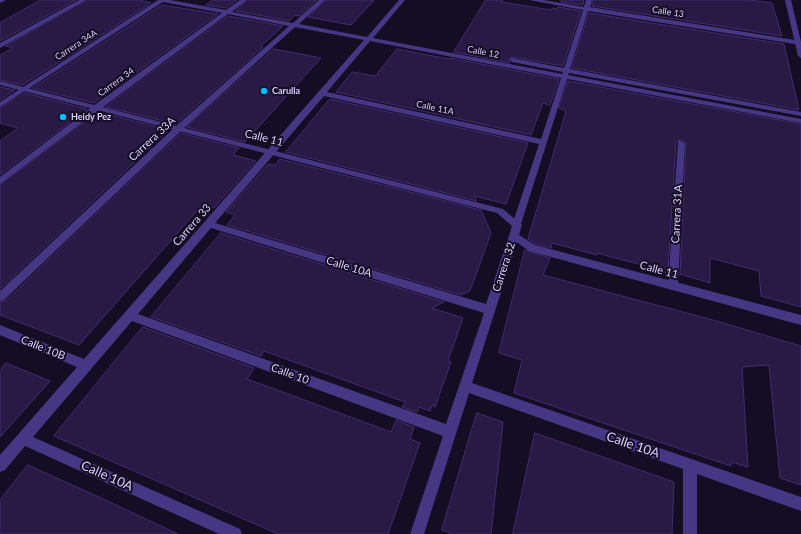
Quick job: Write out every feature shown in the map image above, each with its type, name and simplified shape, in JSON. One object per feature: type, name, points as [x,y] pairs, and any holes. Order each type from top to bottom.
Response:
[{"type":"street","points":[[0,46],[83,0]]},
{"type":"street","name":"Calle 12","points":[[162,0],[231,10],[566,73],[801,114]]},
{"type":"street","name":"Carrera 34A","points":[[0,105],[162,0]]},
{"type":"street","name":"Calle 12","points":[[193,0],[231,10]]},
{"type":"street","name":"Carrera 34","points":[[0,181],[96,108],[244,0]]},
{"type":"street","name":"Carrera 33A","points":[[0,297],[178,129],[322,0]]},
{"type":"street","name":"Carrera 33","points":[[0,465],[402,0]]},
{"type":"street","name":"Calle 13","points":[[532,0],[799,42]]},
{"type":"street","name":"Carrera 32","points":[[417,534],[589,0]]},
{"type":"street","points":[[788,0],[799,42],[801,56]]},
{"type":"street","name":"Calle 12","points":[[566,73],[801,121]]},
{"type":"street","name":"Calle 11","points":[[0,83],[500,210],[515,230],[532,248],[801,320]]},
{"type":"street","name":"Calle 11A","points":[[322,93],[543,142]]},
{"type":"street","name":"Carrera 31A","points":[[673,286],[681,143]]},
{"type":"street","name":"Calle 10A","points":[[209,224],[490,310]]},
{"type":"street","name":"Calle 10","points":[[130,315],[450,432]]},
{"type":"street","name":"Calle 10B","points":[[0,330],[86,365]]},
{"type":"street","name":"Calle 10A","points":[[465,386],[801,504]]},
{"type":"street","name":"Calle 10A","points":[[23,439],[235,534]]},
{"type":"street","points":[[690,466],[690,534]]},
{"type":"building","points":[[41,0],[76,0],[0,41],[0,23]]},
{"type":"building","points":[[87,0],[139,0],[151,3],[23,85],[0,80],[0,55],[13,48],[6,46]]},
{"type":"building","points":[[213,0],[237,0],[226,8],[206,5]]},
{"type":"building","points":[[248,0],[317,0],[299,16],[295,15],[289,21],[236,11]]},
{"type":"building","points":[[326,0],[374,0],[351,25],[308,17]]},
{"type":"building","points":[[486,0],[503,0],[502,2],[551,10],[552,8],[556,9],[558,7],[581,11],[563,66],[512,57],[508,60],[510,63],[454,52]]},
{"type":"building","points":[[562,0],[584,0],[583,5],[561,2]]},
{"type":"building","points":[[593,0],[749,0],[772,3],[782,36],[592,6]]},
{"type":"building","points":[[162,5],[218,14],[94,103],[33,88]]},
{"type":"building","points":[[589,13],[784,44],[799,110],[572,68]]},
{"type":"building","points":[[228,16],[283,26],[261,46],[263,47],[176,124],[106,107]]},
{"type":"building","points":[[274,49],[321,58],[245,142],[187,127]]},
{"type":"building","points":[[397,49],[559,79],[550,105],[543,103],[531,135],[336,92],[352,72],[375,76]]},
{"type":"building","points":[[568,81],[801,124],[801,307],[761,296],[759,271],[710,258],[710,283],[680,274],[686,143],[682,140],[676,141],[668,271],[666,270],[666,273],[597,253],[597,255],[552,243],[551,248],[536,244],[528,239],[566,111],[559,108]]},
{"type":"building","points":[[0,87],[15,90],[0,100]]},
{"type":"building","points":[[25,93],[87,109],[0,175],[0,141],[18,128],[0,123],[0,108]]},
{"type":"building","points":[[330,99],[528,143],[506,204],[474,196],[477,201],[286,152]]},
{"type":"building","points":[[99,112],[169,130],[0,289],[0,185]]},
{"type":"building","points":[[181,133],[239,148],[233,155],[256,161],[214,208],[203,204],[79,345],[0,315],[0,302],[5,301]]},
{"type":"building","points":[[280,159],[481,210],[491,233],[470,291],[461,295],[227,225],[235,215],[226,212],[268,164],[275,165]]},
{"type":"building","points":[[221,233],[444,302],[432,308],[463,318],[448,361],[451,362],[435,407],[432,405],[430,411],[419,407],[417,412],[402,407],[405,402],[264,351],[261,356],[151,317]]},
{"type":"building","points":[[525,250],[550,258],[543,275],[713,320],[801,346],[801,485],[780,478],[769,365],[742,367],[748,467],[731,462],[731,466],[514,393],[522,360],[499,353]]},
{"type":"building","points":[[143,327],[254,368],[247,379],[391,432],[396,420],[414,427],[410,439],[420,443],[388,534],[278,534],[54,436]]},
{"type":"building","points":[[6,363],[50,381],[0,437],[0,371]]},
{"type":"building","points":[[477,413],[503,422],[491,534],[453,534],[442,530]]},
{"type":"building","points":[[535,433],[674,482],[672,534],[513,534]]},
{"type":"building","points":[[28,465],[178,534],[0,534],[0,500]]},
{"type":"place","name":"Carulla","points":[[264,91]]},
{"type":"place","name":"Heidy Pez","points":[[63,117]]}]
